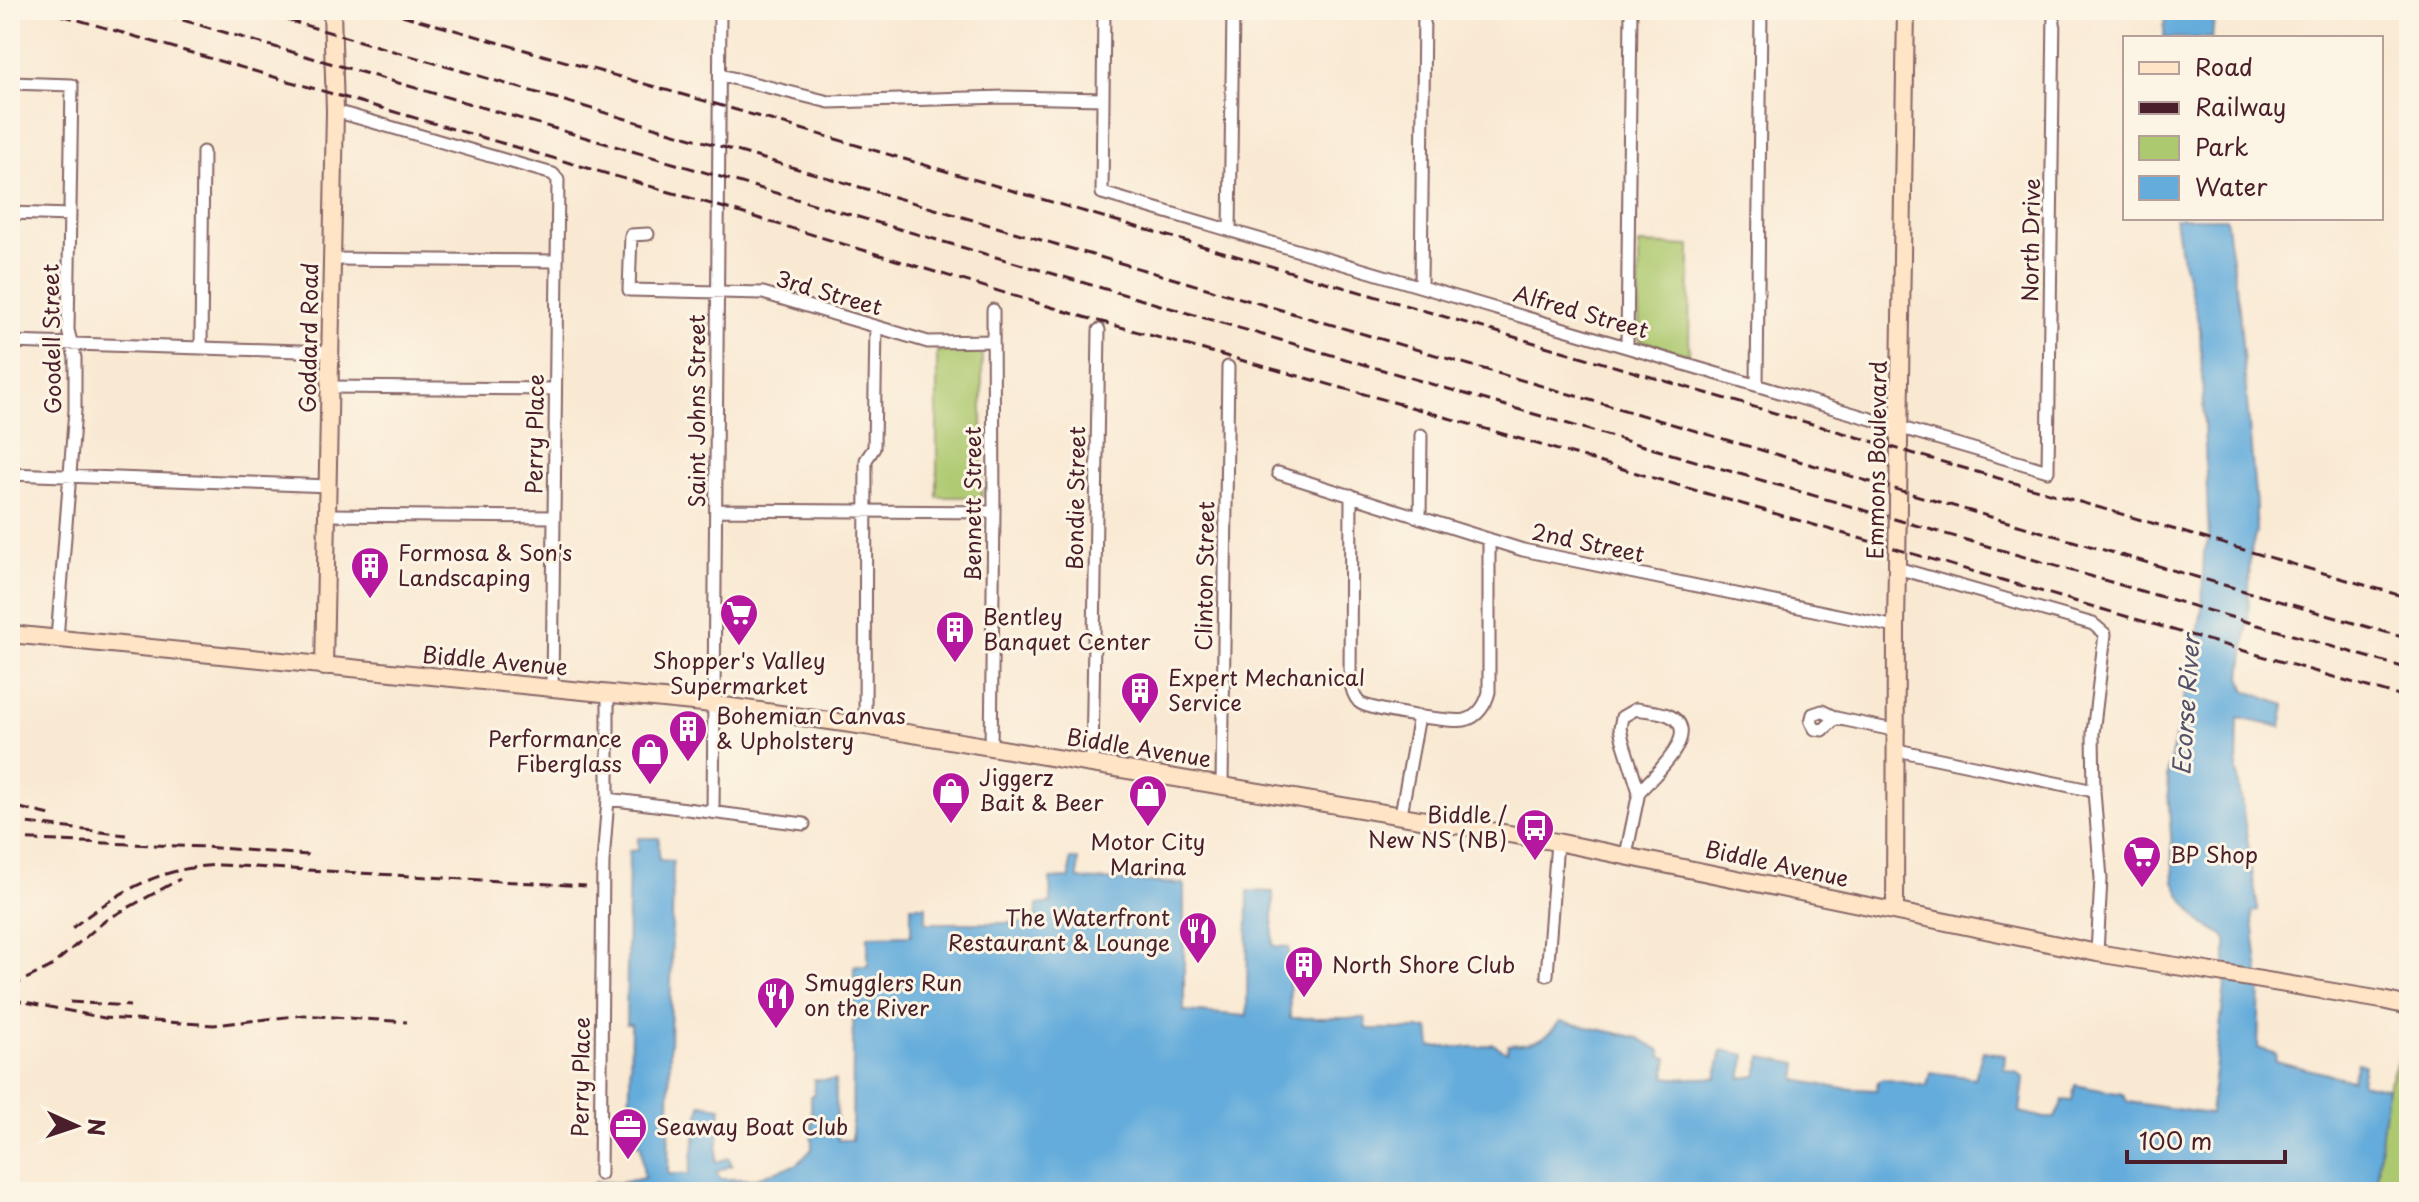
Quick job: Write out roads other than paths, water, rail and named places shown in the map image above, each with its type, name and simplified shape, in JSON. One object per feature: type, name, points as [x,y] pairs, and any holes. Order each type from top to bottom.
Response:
[{"type":"main road","name":"Goddard Road","points":[[324,667],[335,111],[332,10]]},
{"type":"main road","name":"Emmons Boulevard","points":[[1895,910],[1896,627],[1906,10]]},
{"type":"main road","name":"Biddle Avenue","points":[[10,634],[714,704],[865,726],[1557,842],[2097,953],[2409,1006]]},
{"type":"street","name":"Saint Johns Street","points":[[713,812],[720,10]]},
{"type":"street","points":[[720,75],[829,102],[1005,97],[1103,99],[1104,10]]},
{"type":"street","points":[[1230,231],[1233,10]]},
{"type":"street","points":[[1421,286],[1424,10]]},
{"type":"street","points":[[1627,346],[1631,10]]},
{"type":"street","points":[[1757,384],[1761,10]]},
{"type":"street","name":"North Drive","points":[[2048,471],[2054,10]]},
{"type":"street","name":"Goodell Street","points":[[10,83],[72,85],[68,330],[75,358],[75,410],[57,639]]},
{"type":"street","name":"Alfred Street","points":[[1103,99],[1102,193],[2048,471]]},
{"type":"street","name":"Perry Place","points":[[335,111],[553,174],[558,180],[552,688]]},
{"type":"street","points":[[201,348],[203,152]]},
{"type":"street","points":[[10,213],[70,215]]},
{"type":"street","name":"3rd Street","points":[[648,234],[631,235],[629,290],[763,293],[928,342],[993,341]]},
{"type":"street","points":[[332,259],[557,261]]},
{"type":"street","name":"Bennett Street","points":[[991,747],[993,310]]},
{"type":"street","points":[[865,726],[866,460],[874,448],[876,327]]},
{"type":"street","name":"Bondie Street","points":[[1092,763],[1099,330]]},
{"type":"street","points":[[10,342],[331,352]]},
{"type":"street","name":"Clinton Street","points":[[1222,784],[1228,367]]},
{"type":"street","points":[[330,387],[555,389]]},
{"type":"street","points":[[1420,518],[1421,435]]},
{"type":"street","name":"2nd Street","points":[[1278,473],[1523,550],[1896,627]]},
{"type":"street","points":[[10,474],[329,486]]},
{"type":"street","points":[[1351,495],[1351,687],[1359,702],[1365,706],[1449,721],[1466,720],[1479,712],[1488,698],[1489,539]]},
{"type":"street","points":[[716,510],[994,512]]},
{"type":"street","points":[[328,515],[554,517]]},
{"type":"street","points":[[1897,568],[2093,624],[2105,634],[2093,733],[2101,879],[2097,953]]},
{"type":"street","name":"Perry Place","points":[[600,1174],[608,694]]},
{"type":"street","points":[[1626,855],[1639,792],[1620,728],[1622,717],[1636,709],[1667,714],[1681,727],[1681,736],[1672,756],[1639,792]]},
{"type":"street","points":[[1401,814],[1419,716]]},
{"type":"street","points":[[1836,718],[1898,731]]},
{"type":"street","points":[[1897,750],[2094,791]]},
{"type":"street","points":[[608,799],[804,824]]},
{"type":"street","points":[[1547,975],[1557,842]]},
{"type":"water","points":[[2165,10],[2215,10],[2212,36],[2164,36]]},
{"type":"water","name":"Ecorse River","points":[[2175,220],[2226,220],[2239,309],[2256,506],[2241,676],[2246,691],[2285,705],[2281,727],[2238,718],[2237,772],[2258,910],[2252,912],[2260,982],[2258,1048],[2276,1054],[2275,1061],[2352,1080],[2357,1062],[2364,1064],[2361,1083],[2387,1088],[2377,1180],[2409,1179],[2409,1192],[582,1192],[595,1182],[620,1183],[644,1178],[641,1145],[629,1143],[631,1024],[626,1024],[629,851],[638,850],[638,838],[659,838],[659,860],[673,861],[668,1174],[689,1174],[701,1104],[721,1107],[716,1162],[729,1158],[732,1165],[716,1172],[721,1179],[753,1179],[798,1164],[812,1149],[811,1096],[814,1095],[814,1080],[835,1080],[838,1140],[852,1140],[854,966],[868,966],[868,936],[911,935],[911,906],[926,906],[926,923],[1036,923],[1037,905],[1051,903],[1050,879],[1070,878],[1070,859],[1078,859],[1078,879],[1184,884],[1184,1011],[1247,1016],[1248,891],[1273,892],[1273,946],[1289,947],[1290,1018],[1365,1018],[1367,1029],[1429,1029],[1431,1047],[1481,1047],[1493,1044],[1507,1052],[1508,1045],[1531,1043],[1543,1038],[1560,1021],[1639,1038],[1668,1058],[1665,1077],[1716,1078],[1722,1050],[1746,1055],[1741,1078],[1756,1076],[1762,1057],[1798,1064],[1796,1080],[1838,1088],[1876,1090],[1878,1082],[1883,1079],[1927,1086],[1930,1072],[1975,1078],[1983,1051],[2005,1055],[2004,1069],[2018,1073],[2024,1079],[2020,1112],[2055,1118],[2063,1100],[2072,1101],[2075,1085],[2122,1094],[2128,1102],[2210,1114],[2226,977],[2226,940],[2222,934],[2202,923],[2174,882],[2167,775],[2197,639],[2202,609],[2204,552],[2209,540],[2200,329]]},
{"type":"railway","points":[[44,10],[718,206],[1084,317],[1404,405],[2409,699]]},
{"type":"railway","points":[[148,10],[2409,669]]},
{"type":"railway","points":[[253,10],[2409,639]]},
{"type":"railway","points":[[384,10],[2409,598]]},
{"type":"railway","points":[[20,808],[55,816]]},
{"type":"railway","points":[[10,821],[126,835]]},
{"type":"railway","points":[[10,839],[205,847],[308,855]]},
{"type":"railway","points":[[72,928],[106,903],[159,876],[220,865],[586,886]]},
{"type":"railway","points":[[10,987],[50,967],[106,920],[180,879]]},
{"type":"railway","points":[[10,999],[104,1018],[214,1025],[304,1015],[407,1022]]},
{"type":"railway","points":[[70,1002],[130,1006]]},
{"type":"place","name":"Formosa & Son's Landscaping","points":[[370,600]]},
{"type":"place","name":"Shopper's Valley Supermarket","points":[[739,647]]},
{"type":"place","name":"Bentley Banquet Center","points":[[955,664]]},
{"type":"place","name":"Expert Mechanical Service","points":[[1140,725]]},
{"type":"place","name":"Bohemian Canvas & Upholstery","points":[[688,763]]},
{"type":"place","name":"Performance Fiberglass","points":[[650,786]]},
{"type":"place","name":"Jiggerz Bait & Beer","points":[[951,825]]},
{"type":"place","name":"Motor City Marina","points":[[1148,828]]},
{"type":"place","name":"Biddle / New NS (NB)","points":[[1535,862]]},
{"type":"place","name":"BP Shop","points":[[2142,889]]},
{"type":"place","name":"The Waterfront Restaurant & Lounge","points":[[1198,965]]},
{"type":"place","name":"North Shore Club","points":[[1304,999]]},
{"type":"place","name":"Smugglers Run on the River","points":[[776,1030]]},
{"type":"place","name":"Seaway Boat Club","points":[[628,1161]]}]
